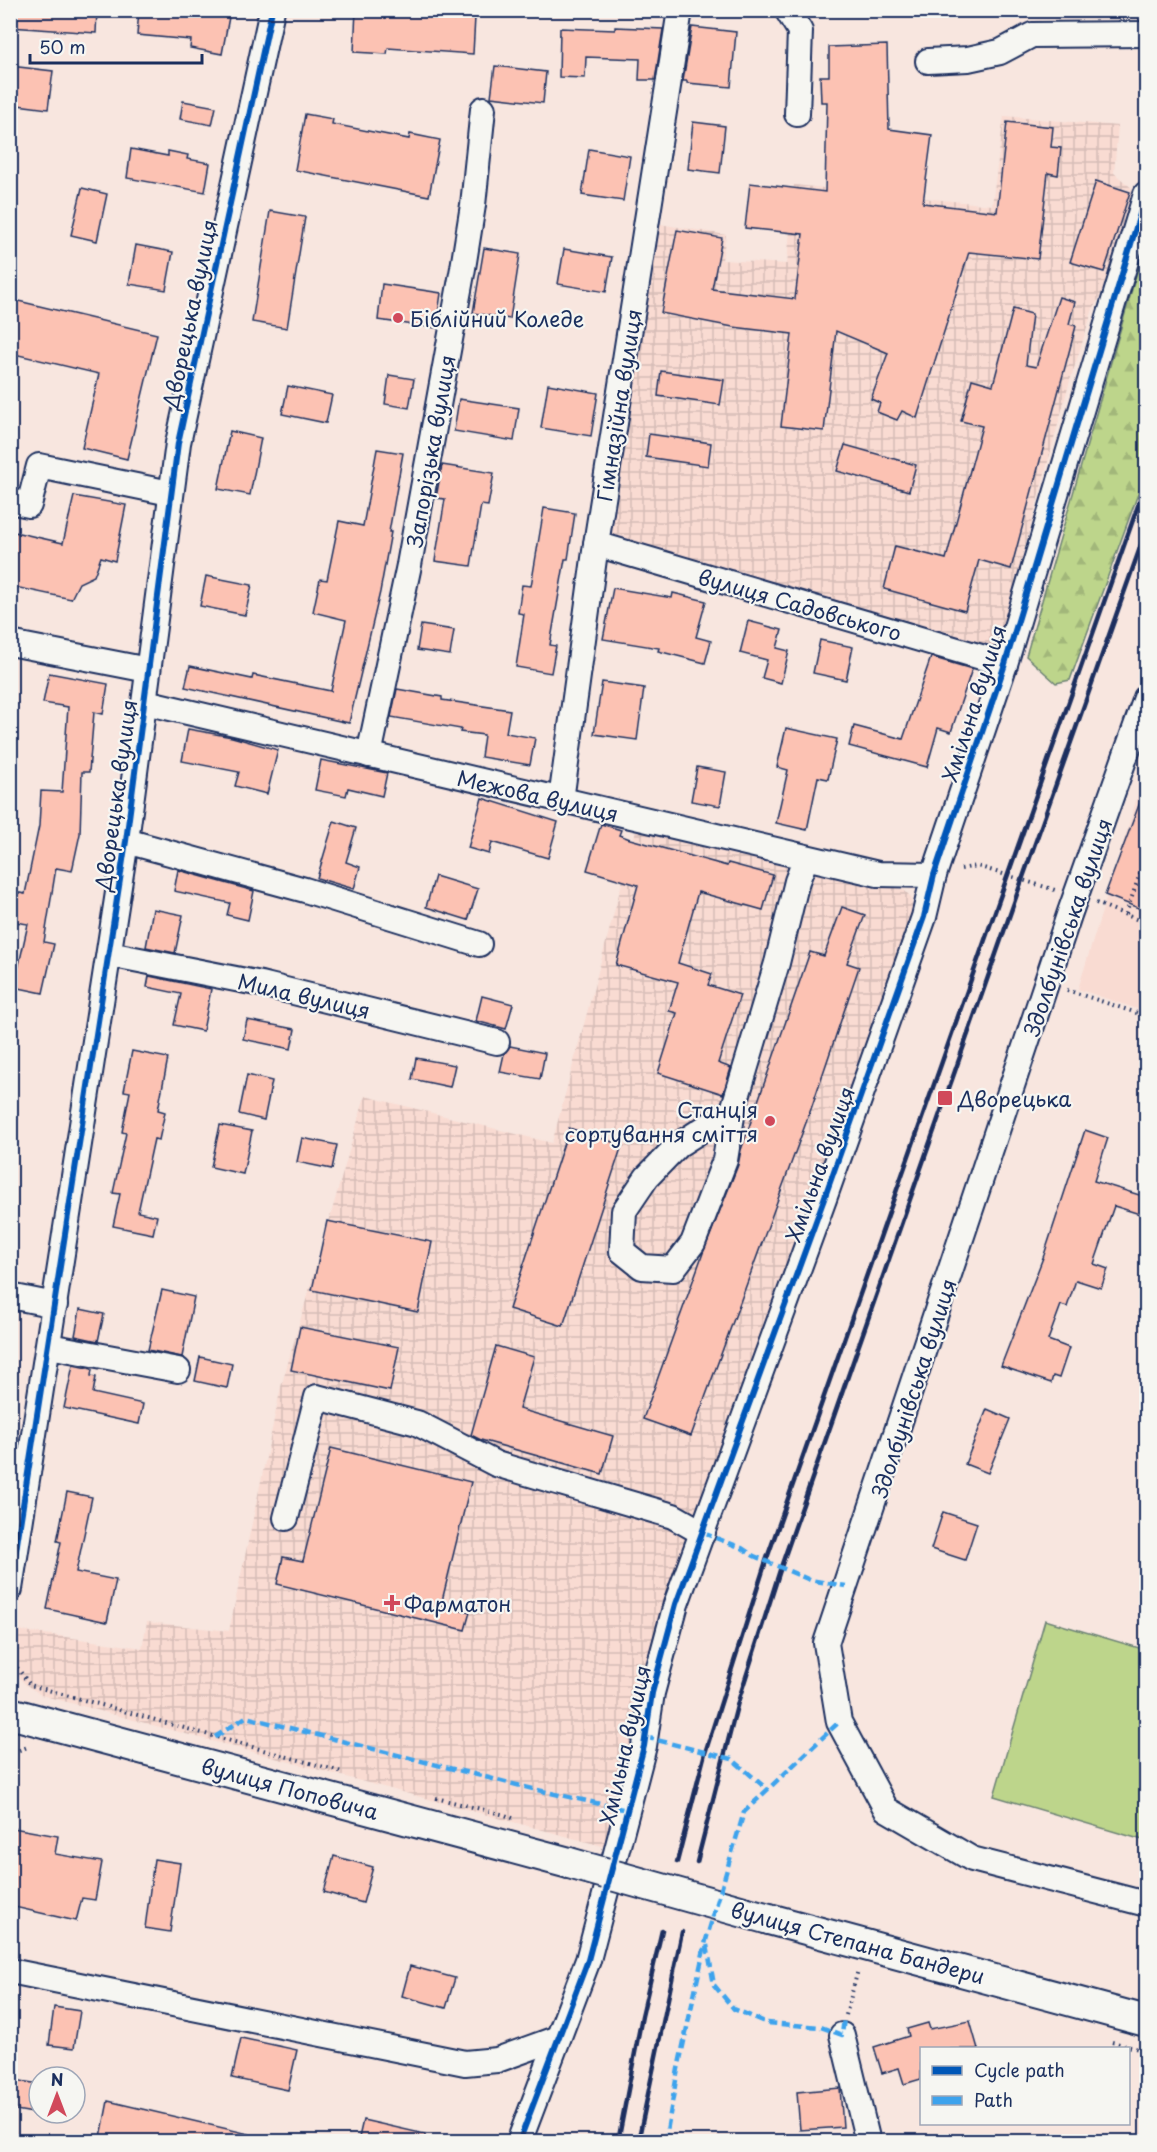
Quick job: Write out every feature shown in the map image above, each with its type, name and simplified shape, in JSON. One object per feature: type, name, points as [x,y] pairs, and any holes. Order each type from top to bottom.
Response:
[{"type":"main road","name":"вулиця Поповича","points":[[10,1713],[569,1863]]},
{"type":"main road","name":"вулиця Степана Бандери","points":[[569,1863],[1146,2020]]},
{"type":"street","name":"Дворецька вулиця","points":[[10,1589],[126,841],[178,443],[272,10]]},
{"type":"street","name":"Гімназійна вулиця","points":[[561,800],[596,544],[680,10]]},
{"type":"street","points":[[787,10],[800,31],[797,114]]},
{"type":"street","points":[[928,61],[968,58],[1000,52],[1032,35],[1146,34]]},
{"type":"street","name":"Запорізька вулиця","points":[[369,756],[409,565],[463,268],[473,205],[483,109]]},
{"type":"street","name":"Хмільна вулиця","points":[[519,2142],[588,1960],[644,1746],[652,1693],[676,1604],[924,917],[934,874],[1005,664],[1146,194]]},
{"type":"street","points":[[10,501],[29,505],[39,466],[170,493]]},
{"type":"street","name":"вулиця Садовського","points":[[596,544],[1005,664]]},
{"type":"street","points":[[10,643],[148,670]]},
{"type":"street","name":"Здолбунівська вулиця","points":[[1146,698],[1142,722],[1076,897],[826,1644],[839,1722],[886,1809],[972,1859],[1146,1904]]},
{"type":"street","name":"Межова вулиця","points":[[145,702],[878,874],[934,874]]},
{"type":"street","points":[[126,841],[305,890],[479,944]]},
{"type":"street","points":[[734,1110],[678,1145],[647,1177],[624,1211],[622,1251],[642,1267],[673,1269],[693,1243],[725,1160],[734,1110],[777,963],[797,881],[806,858]]},
{"type":"street","name":"Мила вулиця","points":[[109,954],[261,984],[497,1042]]},
{"type":"street","points":[[10,1296],[55,1305]]},
{"type":"street","points":[[49,1346],[178,1370]]},
{"type":"street","points":[[286,1518],[317,1397],[417,1423],[496,1464],[673,1516],[703,1533]]},
{"type":"street","points":[[10,1971],[465,2063],[497,2060],[558,2038]]},
{"type":"street","points":[[843,2027],[868,2142]]},
{"type":"path","points":[[1126,914],[1146,856]]},
{"type":"path","points":[[934,874],[977,866],[1076,897],[1146,923]]},
{"type":"path","points":[[1048,984],[1146,1016]]},
{"type":"path","points":[[10,1658],[30,1686],[349,1774]]},
{"type":"path","points":[[427,1795],[505,1815],[525,1824]]},
{"type":"path","points":[[843,2027],[858,1969]]},
{"type":"shaded area","points":[[1004,116],[1118,126],[1114,173],[1134,190],[1113,260],[1100,297],[1093,309],[1069,384],[996,654],[604,539],[654,223],[726,235],[722,260],[787,264],[794,185],[992,205]]},
{"type":"shaded area","points":[[1146,769],[1146,1012],[1078,989]]},
{"type":"shaded area","points":[[637,827],[904,890],[911,897],[913,911],[877,1025],[660,1627],[606,1847],[41,1695],[25,1684],[15,1673],[13,1657],[17,1630],[142,1648],[147,1622],[229,1631],[281,1387],[365,1096],[552,1143]]},
{"type":"green space","points":[[1146,241],[1146,472],[1070,680],[1056,683],[1026,656]]},
{"type":"green space","points":[[1045,1620],[1146,1650],[1146,1841],[994,1796]]},
{"type":"building","points":[[10,10],[97,10],[96,33],[10,27]]},
{"type":"building","points":[[139,10],[191,10],[229,17],[222,54],[190,48],[191,40],[137,35]]},
{"type":"building","points":[[356,10],[475,17],[473,54],[388,48],[387,54],[354,52]]},
{"type":"building","points":[[615,27],[663,29],[655,80],[639,80],[640,59],[586,57],[585,78],[559,77],[560,28],[615,30]]},
{"type":"building","points":[[692,27],[736,32],[731,87],[683,81]]},
{"type":"building","points":[[887,45],[889,129],[932,135],[923,203],[997,212],[1007,122],[1053,127],[1051,147],[1061,148],[1058,175],[1048,173],[1038,259],[969,252],[917,418],[902,411],[897,420],[877,412],[880,403],[871,399],[888,353],[836,331],[824,431],[781,426],[792,334],[733,327],[661,313],[677,230],[722,238],[712,289],[795,299],[803,234],[745,228],[750,183],[825,192],[827,102],[821,102],[820,76],[829,76],[829,47]]},
{"type":"building","points":[[10,66],[53,71],[48,109],[10,104]]},
{"type":"building","points":[[495,66],[546,72],[543,103],[491,97]]},
{"type":"building","points":[[183,101],[216,107],[212,125],[180,119]]},
{"type":"building","points":[[305,114],[333,119],[332,124],[409,139],[410,134],[440,140],[429,196],[295,170]]},
{"type":"building","points":[[693,122],[725,126],[720,173],[688,169]]},
{"type":"building","points":[[131,149],[168,156],[168,151],[188,155],[187,159],[210,163],[205,192],[127,178]]},
{"type":"building","points":[[589,149],[630,156],[623,201],[582,195]]},
{"type":"building","points":[[1096,181],[1130,192],[1104,272],[1070,262]]},
{"type":"building","points":[[82,188],[107,194],[97,241],[71,235]]},
{"type":"building","points":[[270,211],[305,217],[287,328],[252,322]]},
{"type":"building","points":[[136,245],[173,252],[166,290],[129,284]]},
{"type":"building","points":[[484,248],[520,254],[510,319],[473,313]]},
{"type":"building","points":[[564,249],[612,257],[606,292],[558,284]]},
{"type":"building","points":[[382,284],[441,293],[436,328],[378,320]]},
{"type":"building","points":[[1059,297],[1075,302],[1069,324],[1076,326],[1011,569],[979,560],[965,611],[884,589],[895,546],[946,559],[982,426],[961,421],[972,379],[993,385],[1013,309],[1032,314],[1026,365],[1036,367]]},
{"type":"building","points":[[10,299],[157,334],[127,459],[82,448],[99,374],[10,353]]},
{"type":"building","points":[[661,371],[724,380],[720,405],[658,396]]},
{"type":"building","points":[[389,375],[414,379],[409,408],[385,404]]},
{"type":"building","points":[[548,384],[598,393],[591,436],[541,428]]},
{"type":"building","points":[[288,386],[332,395],[326,423],[282,414]]},
{"type":"building","points":[[459,399],[519,408],[514,441],[454,431]]},
{"type":"building","points":[[230,431],[261,438],[250,495],[218,489]]},
{"type":"building","points":[[649,434],[711,443],[708,466],[646,457]]},
{"type":"building","points":[[845,445],[916,465],[909,491],[837,471]]},
{"type":"building","points":[[377,449],[403,453],[380,592],[349,723],[185,687],[190,666],[252,679],[253,675],[331,691],[346,620],[313,612],[320,579],[327,580],[339,521],[363,526]]},
{"type":"building","points":[[442,465],[494,473],[488,506],[481,505],[471,566],[435,561],[445,499],[436,498]]},
{"type":"building","points":[[74,496],[126,505],[115,561],[101,557],[94,576],[79,583],[71,599],[10,586],[10,531],[63,543]]},
{"type":"building","points":[[544,508],[575,513],[550,645],[556,646],[551,673],[516,667],[524,614],[518,613],[522,585],[531,586]]},
{"type":"building","points":[[206,576],[252,585],[245,615],[200,606]]},
{"type":"building","points":[[613,588],[672,598],[673,593],[706,601],[696,637],[711,641],[705,663],[658,651],[659,648],[603,639]]},
{"type":"building","points":[[748,621],[782,630],[777,648],[789,651],[781,683],[762,678],[767,660],[740,653]]},
{"type":"building","points":[[421,625],[454,630],[450,655],[417,650]]},
{"type":"building","points":[[820,640],[853,647],[846,680],[813,673]]},
{"type":"building","points":[[931,657],[972,669],[951,732],[938,728],[927,767],[849,746],[854,726],[903,739]]},
{"type":"building","points":[[49,673],[108,684],[103,714],[94,712],[89,772],[82,772],[80,834],[72,871],[56,868],[44,942],[54,944],[43,993],[14,987],[28,924],[10,921],[10,891],[25,894],[39,826],[41,791],[62,792],[68,707],[43,703]]},
{"type":"building","points":[[602,682],[644,688],[637,740],[594,734]]},
{"type":"building","points":[[397,689],[442,697],[442,700],[510,710],[506,733],[535,738],[530,765],[481,757],[484,735],[391,717]]},
{"type":"building","points":[[786,728],[837,739],[828,779],[818,777],[807,830],[776,823],[788,770],[777,767]]},
{"type":"building","points":[[188,729],[232,737],[278,750],[267,794],[235,786],[239,772],[182,761]]},
{"type":"building","points":[[321,760],[387,773],[382,796],[348,788],[346,796],[315,790]]},
{"type":"building","points":[[697,767],[726,772],[720,806],[691,801]]},
{"type":"building","points":[[1146,789],[1146,911],[1105,895]]},
{"type":"building","points":[[482,798],[558,822],[548,858],[492,842],[489,854],[468,848]]},
{"type":"building","points":[[334,821],[356,828],[346,862],[360,867],[354,889],[317,878]]},
{"type":"building","points":[[601,824],[621,830],[619,835],[630,839],[727,866],[728,863],[773,875],[763,910],[698,892],[678,963],[712,974],[708,985],[740,995],[718,1063],[731,1068],[723,1094],[658,1073],[677,1013],[669,1011],[678,982],[616,965],[638,885],[587,870]]},
{"type":"building","points":[[178,870],[254,891],[248,920],[227,915],[230,903],[174,891]]},
{"type":"building","points":[[435,876],[478,889],[468,920],[426,907]]},
{"type":"building","points":[[842,907],[865,915],[847,963],[859,967],[811,1109],[691,1436],[643,1419],[703,1253],[738,1165],[741,1150],[810,952],[824,956]]},
{"type":"building","points":[[153,909],[183,915],[175,953],[146,947]]},
{"type":"building","points":[[149,976],[211,989],[203,1031],[174,1025],[181,994],[147,987]]},
{"type":"building","points":[[482,996],[513,1004],[506,1029],[476,1021]]},
{"type":"building","points":[[247,1020],[295,1029],[291,1049],[243,1039]]},
{"type":"building","points":[[510,1046],[545,1053],[540,1079],[500,1072],[504,1054]]},
{"type":"building","points":[[132,1051],[168,1058],[158,1110],[165,1112],[159,1140],[154,1139],[138,1212],[157,1216],[153,1234],[113,1226],[120,1194],[113,1193],[126,1133],[122,1132],[130,1092],[124,1091]]},
{"type":"building","points":[[416,1058],[455,1065],[450,1087],[412,1079]]},
{"type":"building","points":[[247,1075],[272,1081],[264,1120],[239,1114]]},
{"type":"building","points":[[220,1125],[252,1131],[243,1174],[211,1167]]},
{"type":"building","points":[[569,1128],[622,1145],[563,1326],[509,1309]]},
{"type":"building","points":[[1085,1130],[1108,1138],[1094,1181],[1146,1197],[1146,1216],[1114,1206],[1094,1264],[1108,1269],[1101,1288],[1076,1280],[1067,1307],[1061,1305],[1048,1340],[1069,1348],[1059,1378],[1053,1376],[1051,1383],[1001,1366],[1044,1255]]},
{"type":"building","points":[[302,1138],[337,1145],[332,1169],[297,1162]]},
{"type":"building","points":[[327,1221],[432,1242],[418,1312],[312,1290]]},
{"type":"building","points":[[162,1290],[194,1297],[182,1357],[148,1350]]},
{"type":"building","points":[[80,1309],[104,1314],[98,1341],[75,1336]]},
{"type":"building","points":[[300,1327],[399,1347],[390,1391],[291,1370]]},
{"type":"building","points":[[496,1346],[534,1357],[519,1409],[613,1436],[602,1474],[481,1440],[471,1435]]},
{"type":"building","points":[[200,1357],[232,1364],[227,1388],[195,1381]]},
{"type":"building","points":[[73,1365],[92,1369],[91,1376],[96,1377],[93,1393],[143,1404],[139,1424],[64,1408]]},
{"type":"building","points":[[987,1409],[1010,1419],[988,1473],[965,1464]]},
{"type":"building","points":[[331,1448],[471,1482],[441,1605],[470,1612],[465,1630],[277,1584],[283,1557],[303,1561]]},
{"type":"building","points":[[67,1492],[92,1497],[76,1572],[116,1580],[107,1622],[47,1609],[61,1542],[57,1541]]},
{"type":"building","points":[[943,1512],[977,1523],[965,1560],[931,1549]]},
{"type":"building","points":[[13,1828],[58,1836],[55,1854],[102,1862],[95,1900],[82,1898],[76,1921],[10,1906],[10,1841]]},
{"type":"building","points":[[334,1856],[373,1867],[363,1903],[324,1892]]},
{"type":"building","points":[[154,1859],[180,1863],[170,1932],[145,1928]]},
{"type":"building","points":[[410,1966],[455,1978],[446,2008],[402,1996]]},
{"type":"building","points":[[54,2007],[80,2011],[74,2048],[49,2045]]},
{"type":"building","points":[[970,2021],[977,2047],[920,2047],[920,2079],[904,2084],[899,2068],[882,2073],[874,2047],[909,2036],[907,2029],[928,2023],[930,2029]]},
{"type":"building","points":[[241,2038],[297,2050],[288,2090],[232,2078]]},
{"type":"building","points":[[14,2080],[27,2082],[27,2112],[10,2109]]},
{"type":"building","points":[[840,2088],[843,2127],[800,2130],[797,2092]]},
{"type":"building","points":[[108,2101],[249,2134],[248,2142],[100,2142]]},
{"type":"building","points":[[363,2120],[425,2134],[425,2142],[358,2142]]},
{"type":"railway","points":[[677,1862],[705,1753],[766,1561],[1146,483]]},
{"type":"railway","points":[[697,1862],[738,1702],[781,1567],[1146,531]]},
{"type":"railway","points":[[618,2142],[642,2016],[662,1930]]},
{"type":"railway","points":[[638,2142],[682,1932]]},
{"type":"marked path","points":[[703,1533],[742,1548],[754,1556],[810,1580],[846,1586]]},
{"type":"marked path","points":[[215,1737],[246,1717],[533,1789],[627,1810]]},
{"type":"marked path","points":[[665,2142],[706,1940],[744,1812],[839,1722]]},
{"type":"marked path","points":[[645,1737],[732,1759],[768,1790]]},
{"type":"marked path","points":[[707,1945],[714,1985],[734,2009],[767,2023],[821,2027],[842,2035],[844,2018]]},
{"type":"cycle path","points":[[10,1589],[126,841],[178,443],[272,10]]},
{"type":"cycle path","points":[[519,2142],[588,1960],[644,1746],[652,1693],[676,1604],[924,917],[934,875],[1005,664],[1146,194]]},
{"type":"place","name":"Біблійний Коледе","points":[[398,318]]},
{"type":"place","name":"Дворецька","points":[[945,1098]]},
{"type":"place","name":"Станція сортування сміття","points":[[770,1121]]},
{"type":"place","name":"Фарматон","points":[[392,1603]]}]
